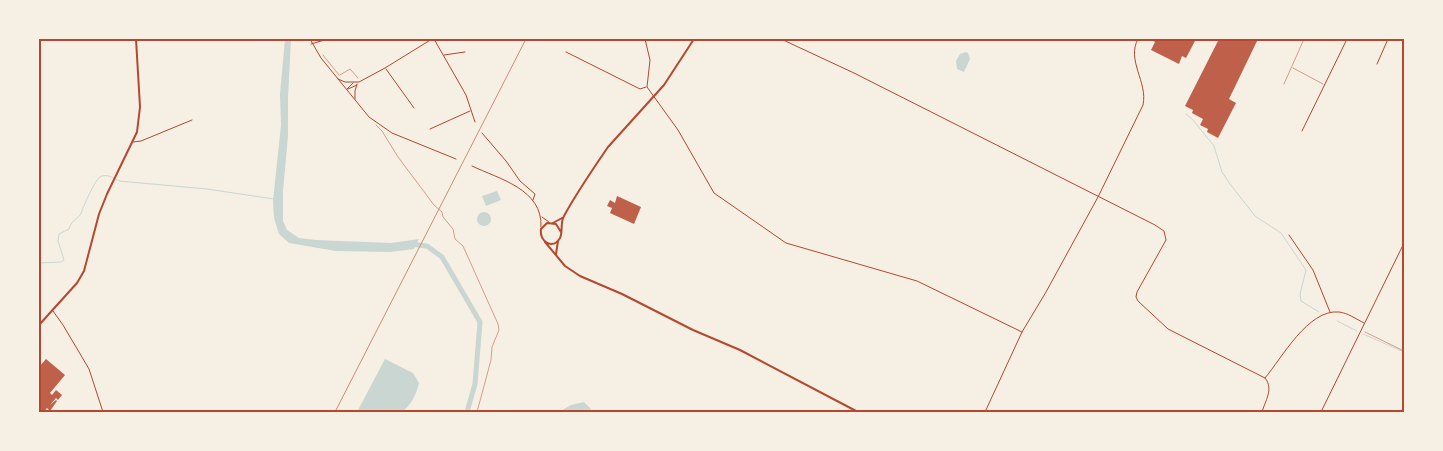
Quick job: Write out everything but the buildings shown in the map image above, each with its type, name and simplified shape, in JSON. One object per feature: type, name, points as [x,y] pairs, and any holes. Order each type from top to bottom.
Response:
[{"type":"main road","points":[[39,325],[77,283],[84,271],[99,214],[136,132],[140,107],[136,39]]},
{"type":"main road","points":[[556,256],[564,217],[608,147],[672,75],[694,39]]},
{"type":"main road","points":[[564,217],[545,225],[541,229],[541,236],[564,266],[580,276],[622,294],[693,330],[740,350],[858,412]]},
{"type":"main road","points":[[552,223],[558,226],[561,232]]},
{"type":"main road","points":[[545,242],[551,244],[559,239]]},
{"type":"street","points":[[310,39],[311,44],[369,118],[392,133],[456,159]]},
{"type":"street","points":[[311,44],[328,39]]},
{"type":"street","points":[[346,90],[433,39],[466,95],[475,122]]},
{"type":"street","points":[[645,39],[650,60],[647,87],[678,130],[714,193],[786,243],[917,281],[1022,332]]},
{"type":"street","points":[[781,39],[1155,225],[1164,232],[1166,240],[1137,292],[1138,301],[1168,329],[1265,378],[1269,389],[1262,412]]},
{"type":"street","points":[[985,412],[1022,332],[1098,196],[1143,105],[1144,95],[1134,55],[1134,46],[1138,39]]},
{"type":"street","points":[[1302,131],[1347,39]]},
{"type":"street","points":[[1377,64],[1388,39]]},
{"type":"street","points":[[443,55],[465,52]]},
{"type":"street","points":[[566,52],[640,89],[647,87]]},
{"type":"street","points":[[385,68],[414,108]]},
{"type":"street","points":[[338,79],[345,82],[360,82]]},
{"type":"street","points":[[346,90],[354,83]]},
{"type":"street","points":[[355,100],[357,84]]},
{"type":"street","points":[[430,129],[470,110]]},
{"type":"street","points":[[132,142],[192,120]]},
{"type":"street","points":[[482,133],[520,181],[532,191],[534,194],[533,200]]},
{"type":"street","points":[[472,166],[520,188],[533,200],[541,217],[541,229]]},
{"type":"street","points":[[541,217],[552,223]]},
{"type":"street","points":[[1289,235],[1313,270],[1330,313]]},
{"type":"street","points":[[1321,412],[1404,243]]},
{"type":"street","points":[[52,311],[63,325],[89,369],[103,412]]},
{"type":"street","points":[[1265,378],[1292,343],[1320,316],[1340,312],[1348,314],[1365,324]]},
{"type":"lane","points":[[1284,84],[1304,39]]},
{"type":"lane","points":[[1292,66],[1324,84]]},
{"type":"path","points":[[322,54],[339,75],[350,69],[360,82]]},
{"type":"path","points":[[371,122],[382,131],[398,157],[434,205],[442,212],[443,217],[453,229],[456,239],[463,246],[498,324],[499,330],[492,347],[491,360],[477,412]]},
{"type":"path","points":[[1361,330],[1404,351]]},
{"type":"shaded area","points":[[285,39],[291,39],[288,136],[283,191],[283,221],[287,230],[299,238],[316,240],[391,243],[419,239],[414,249],[390,252],[336,251],[289,243],[279,234],[274,218],[273,201],[281,125],[280,94]]},
{"type":"shaded area","points":[[966,52],[970,59],[964,72],[957,69],[956,61],[960,54]]},
{"type":"shaded area","points":[[497,191],[501,200],[486,206],[482,196]]},
{"type":"shaded area","points":[[481,212],[487,212],[491,219],[487,226],[481,226],[477,222],[477,216]]},
{"type":"shaded area","points":[[385,359],[413,373],[419,383],[413,399],[402,412],[357,412]]},
{"type":"shaded area","points":[[584,402],[591,409],[590,412],[559,412],[571,405]]},
{"type":"waterway","points":[[1186,114],[1214,146],[1222,172],[1230,184],[1255,216],[1281,233],[1306,270],[1300,294],[1301,301],[1319,312]]},
{"type":"waterway","points":[[39,263],[61,262],[64,260],[58,241],[59,234],[69,229],[72,223],[80,216],[95,183],[102,176],[110,176],[119,181],[207,189],[274,199]]},
{"type":"waterway","points":[[410,244],[427,246],[442,257],[480,322],[475,384],[467,412]]},
{"type":"waterway","points":[[1337,321],[1357,331]]},
{"type":"waterway","points":[[1363,334],[1404,352]]},
{"type":"railway","points":[[335,412],[526,39]]}]
